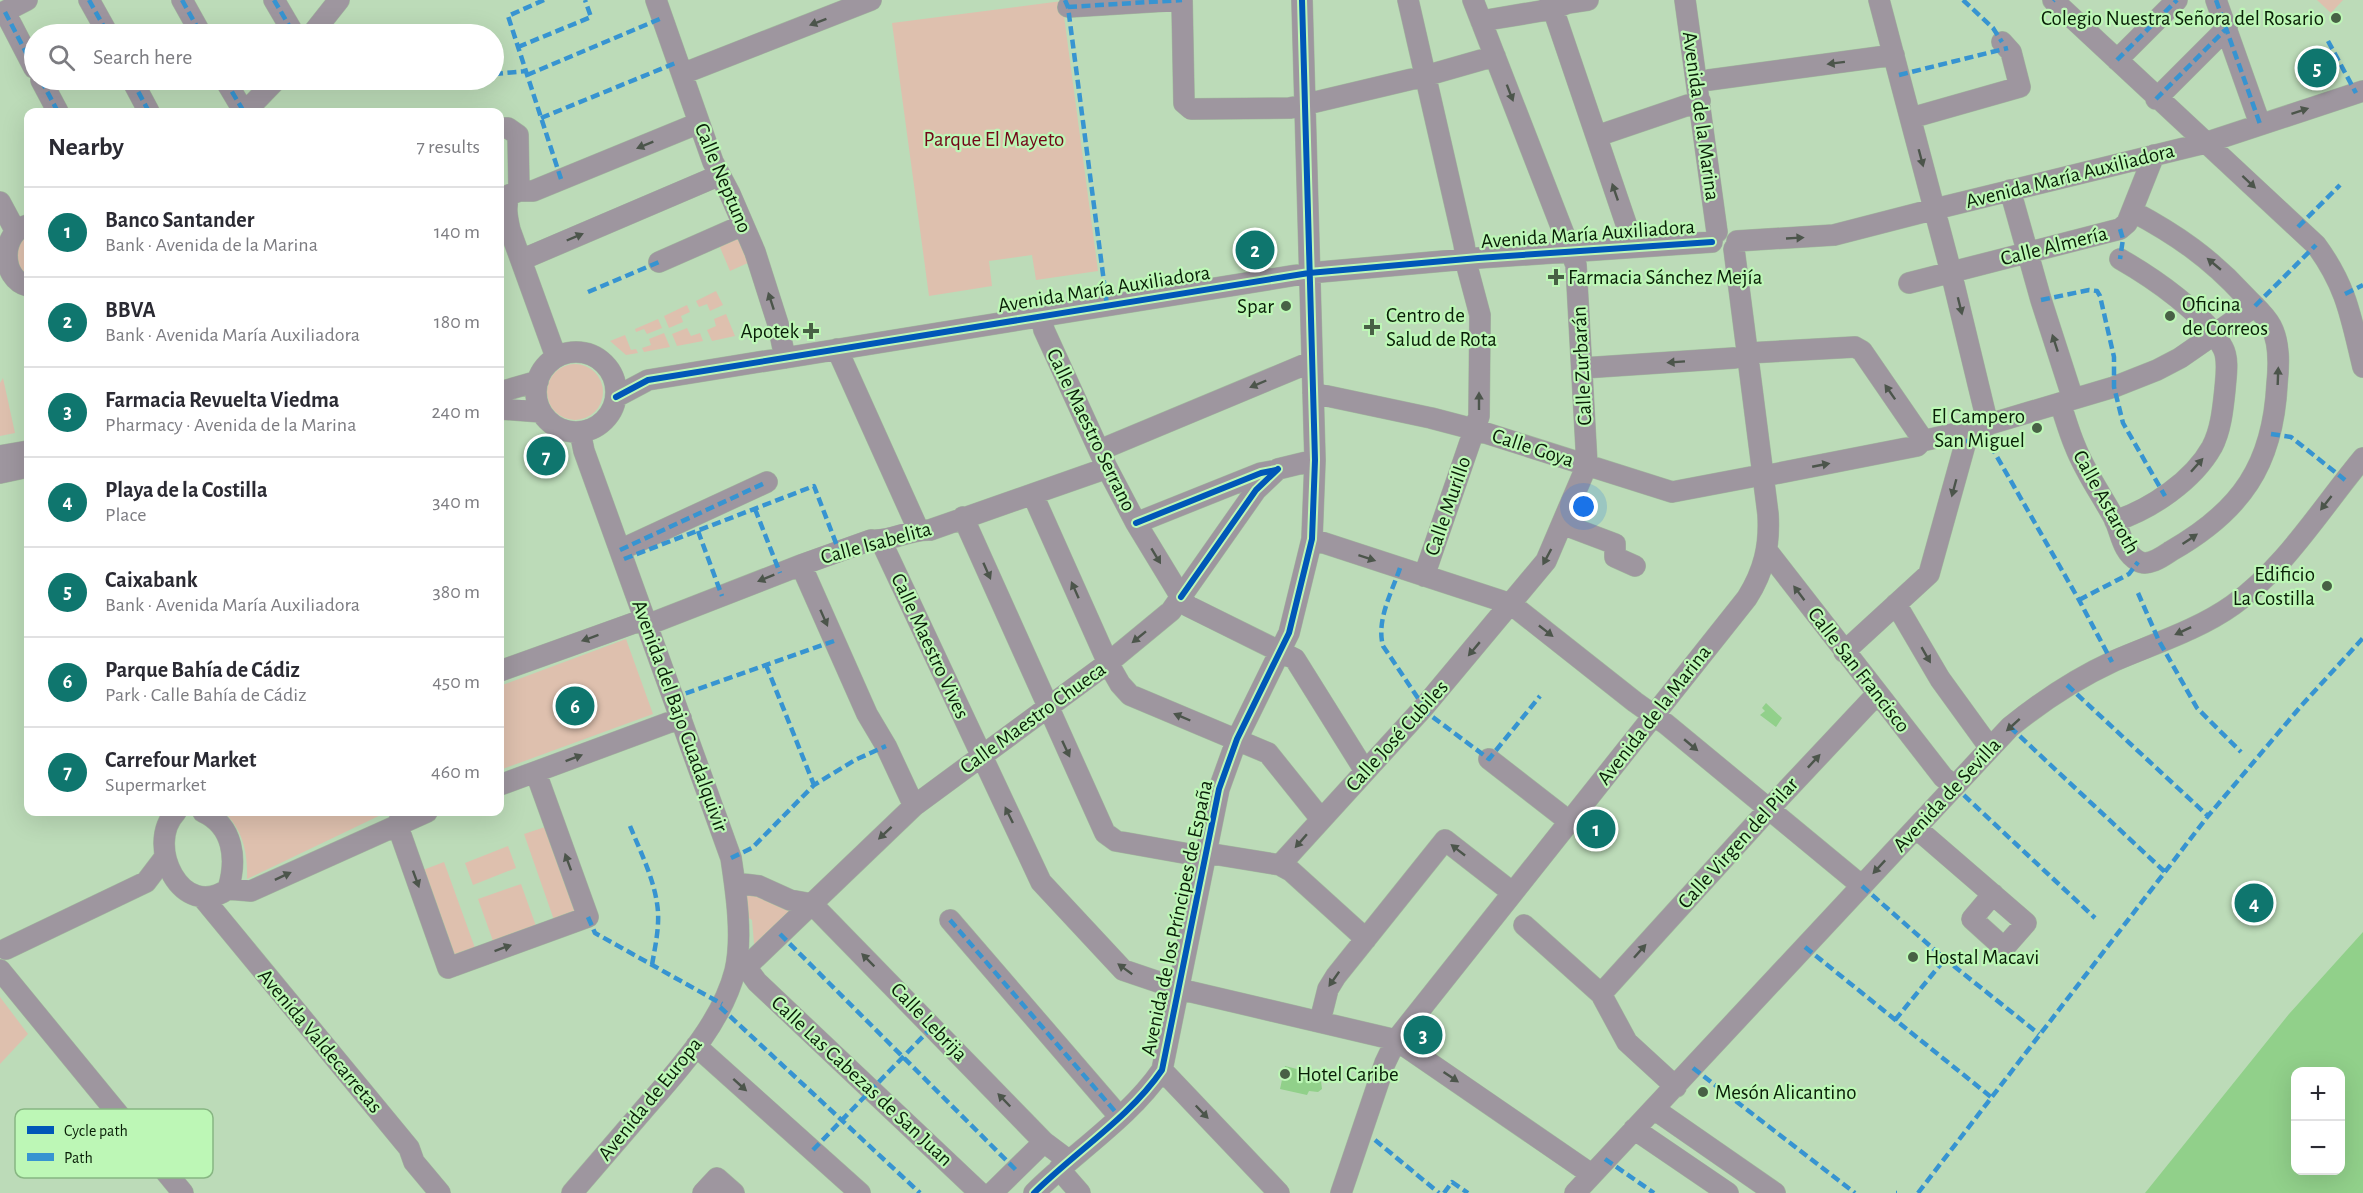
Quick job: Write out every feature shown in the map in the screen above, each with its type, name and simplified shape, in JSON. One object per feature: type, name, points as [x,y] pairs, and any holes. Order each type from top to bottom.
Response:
[{"type":"street","points":[[24,50],[3,13],[27,0]]},
{"type":"street","points":[[89,0],[102,24]]},
{"type":"street","points":[[182,0],[195,24]]},
{"type":"street","points":[[274,0],[288,24]]},
{"type":"street","points":[[320,24],[339,0]]},
{"type":"street","name":"Calle Neptuno","points":[[656,0],[713,162],[755,252],[778,324],[785,358]]},
{"type":"street","points":[[682,74],[871,0]]},
{"type":"street","points":[[1068,7],[1182,0],[1184,103],[1191,109],[1290,108],[1425,76],[1495,56]]},
{"type":"street","name":"Avenida de los Príncipes de España","points":[[1034,1193],[1119,1116],[1153,1083],[1162,1070],[1219,789],[1237,739],[1289,633],[1312,539],[1315,460],[1302,0]]},
{"type":"street","name":"Calle Murillo","points":[[1408,0],[1480,315],[1479,416],[1424,576]]},
{"type":"street","name":"Calle Zurbarán","points":[[1473,0],[1576,265],[1583,368],[1587,465],[1546,561],[1511,604]]},
{"type":"street","points":[[1481,21],[1551,4],[1588,0]]},
{"type":"street","name":"Avenida de la Marina","points":[[1328,1193],[1371,1064],[1504,886],[1561,815],[1748,598],[1768,552],[1769,533],[1757,477],[1725,241],[1700,101],[1686,0]]},
{"type":"street","name":"Avenida de la Marina","points":[[1699,0],[1725,241]]},
{"type":"street","points":[[1879,0],[1935,209],[1988,425]]},
{"type":"street","points":[[2053,0],[2156,99],[2227,161],[2316,245],[2329,262],[2345,294],[2363,367]]},
{"type":"street","points":[[2117,60],[2176,0]]},
{"type":"street","points":[[2216,0],[2260,124]]},
{"type":"street","points":[[1551,4],[1634,247]]},
{"type":"street","points":[[2156,99],[2227,28]]},
{"type":"street","points":[[1911,117],[2020,87],[2011,52],[2002,42]]},
{"type":"street","points":[[1709,80],[1894,55]]},
{"type":"street","points":[[46,90],[56,108]]},
{"type":"street","points":[[137,90],[147,108]]},
{"type":"street","points":[[231,90],[242,108]]},
{"type":"street","points":[[248,108],[266,90]]},
{"type":"street","name":"Avenida María Auxiliadora","points":[[616,397],[648,380],[1309,273],[1634,247],[1834,236],[2010,190],[2205,143],[2363,91]]},
{"type":"street","points":[[1597,136],[1700,101]]},
{"type":"street","points":[[556,357],[521,260],[505,230],[506,204],[509,195],[519,191],[532,191],[699,123]]},
{"type":"street","points":[[504,128],[518,135],[519,191]]},
{"type":"street","name":"Calle Almería","points":[[1909,284],[2120,229],[2127,223],[2154,155]]},
{"type":"street","points":[[521,260],[720,175]]},
{"type":"street","name":"Calle Astaroth","points":[[2010,190],[2066,401],[2075,447],[2129,552],[2138,562],[2146,563],[2191,540],[2217,519],[2242,494],[2266,450],[2277,399],[2277,341],[2271,325],[2254,306]]},
{"type":"street","points":[[0,202],[13,233],[4,246],[4,265],[14,283]]},
{"type":"street","points":[[2132,211],[2194,248],[2222,271],[2254,306]]},
{"type":"street","points":[[659,262],[743,225]]},
{"type":"street","points":[[2115,521],[2143,510],[2165,496],[2212,447],[2219,426],[2226,366],[2225,350],[2214,334],[2164,286],[2120,259]]},
{"type":"street","name":"Calle Goya","points":[[1313,393],[1473,429],[1672,492],[1917,446],[1922,441],[1988,425],[2114,387],[2180,358],[2254,306]]},
{"type":"street","name":"Calle Maestro Serrano","points":[[1041,315],[1044,330],[1104,459],[1136,523],[1181,597],[1188,606],[1295,659],[1365,771]]},
{"type":"street","points":[[1583,368],[1856,347],[1862,351],[1922,441]]},
{"type":"street","points":[[837,349],[918,529]]},
{"type":"street","points":[[580,352],[592,355],[610,371],[615,384],[616,397],[608,417],[591,429],[568,432],[548,421],[541,412],[536,391],[538,381],[542,371],[556,357],[580,352]]},
{"type":"street","name":"Calle Isabelita","points":[[504,670],[646,622],[871,540],[881,541],[918,529],[930,530],[1033,495],[1104,459],[1311,362]]},
{"type":"street","name":"Avenida María Auxiliadora","points":[[610,371],[648,380]]},
{"type":"street","points":[[504,391],[538,381]]},
{"type":"street","points":[[504,409],[541,412]]},
{"type":"street","points":[[1844,652],[1929,574],[1966,441],[1966,431]]},
{"type":"street","name":"Avenida del Bajo Guadalquivir","points":[[580,432],[584,451],[731,858],[741,968]]},
{"type":"street","points":[[0,456],[24,453]]},
{"type":"street","name":"Avenida de Sevilla","points":[[1575,1193],[1954,786],[2030,710],[2067,685],[2112,662],[2210,619],[2233,605],[2259,584],[2282,559],[2363,458]]},
{"type":"street","name":"Calle Maestro Chueca","points":[[741,968],[812,904],[914,806],[1108,663],[1171,611],[1256,490],[1278,469],[1315,460]]},
{"type":"street","points":[[0,472],[24,468]]},
{"type":"street","points":[[1136,523],[1261,473],[1278,469]]},
{"type":"street","name":"Avenida de la Marina","points":[[1341,1193],[1385,1063],[1390,1038],[1650,712],[1731,602],[1744,579],[1756,541],[1757,477]]},
{"type":"street","points":[[620,550],[767,482]]},
{"type":"street","points":[[1033,495],[1108,663],[1120,684],[1130,695],[1268,753],[1321,819]]},
{"type":"street","points":[[963,518],[1105,833],[1116,841],[1206,856],[1219,855],[1280,865],[1292,872],[1366,939]]},
{"type":"street","points":[[1562,524],[1615,544],[1615,557],[1635,566]]},
{"type":"street","points":[[1312,539],[1511,604],[1650,712],[1862,886]]},
{"type":"street","name":"Calle Maestro Vives","points":[[881,541],[1041,882],[1123,970],[1179,989],[1390,1038]]},
{"type":"street","name":"Calle San Francisco","points":[[1768,552],[1877,694],[1943,777],[1954,786]]},
{"type":"street","points":[[801,565],[867,714],[886,746],[914,806]]},
{"type":"street","name":"Calle José Cubiles","points":[[1280,865],[1424,707],[1511,604]]},
{"type":"street","points":[[1896,604],[1940,679],[1990,748]]},
{"type":"street","name":"Calle Virgen del Pilar","points":[[1601,994],[1877,694]]},
{"type":"street","points":[[504,784],[681,718]]},
{"type":"street","points":[[1489,759],[1561,815]]},
{"type":"street","points":[[396,824],[448,968],[588,917],[536,772]]},
{"type":"street","points":[[172,816],[165,834],[165,857],[170,870],[187,891],[203,898],[211,898],[226,890],[251,891],[417,816]]},
{"type":"street","points":[[209,816],[219,823],[229,839],[234,858],[226,890],[231,934]]},
{"type":"street","points":[[1916,828],[1993,894]]},
{"type":"street","points":[[1320,1021],[1328,989],[1445,840],[1504,886]]},
{"type":"street","points":[[146,882],[165,857]]},
{"type":"street","points":[[113,1109],[0,970],[7,963],[3,945],[146,882],[179,883]]},
{"type":"street","points":[[735,883],[759,886],[790,900],[812,904]]},
{"type":"street","name":"Avenida Valdecarretas","points":[[203,898],[409,1148],[414,1162],[440,1193]]},
{"type":"street","name":"Calle Lebrija","points":[[812,904],[1044,1142],[1064,1165],[1080,1193]]},
{"type":"street","points":[[950,921],[1119,1116]]},
{"type":"street","points":[[1524,925],[1601,994],[1628,1042],[1676,1087]]},
{"type":"street","name":"Avenida de Europa","points":[[572,1193],[696,1046],[741,968]]},
{"type":"street","name":"Calle Las Cabezas de San Juan","points":[[741,968],[980,1193]]},
{"type":"street","points":[[1390,1038],[1591,1174]]},
{"type":"street","points":[[696,1046],[860,1193]]},
{"type":"street","points":[[1162,1070],[1279,1193]]},
{"type":"street","points":[[1654,1109],[1775,1193]]},
{"type":"street","points":[[1634,1129],[1728,1193]]},
{"type":"street","points":[[992,1193],[1044,1142]]},
{"type":"street","name":"Avenida Valdecarretas","points":[[409,1148],[420,1154],[453,1193]]},
{"type":"street","points":[[169,1178],[180,1192]]},
{"type":"street","points":[[710,1185],[734,1193]]},
{"type":"green space","points":[[2317,0],[2343,0],[2331,13]]},
{"type":"green space","name":"Parque El Mayeto","points":[[1062,1],[1098,271],[1036,280],[1032,255],[989,261],[992,286],[929,296],[892,23]]},
{"type":"green space","points":[[739,237],[750,262],[730,271],[719,245]]},
{"type":"green space","points":[[24,238],[24,276],[20,275],[11,249]]},
{"type":"green space","points":[[716,291],[723,305],[710,311],[707,304],[699,307],[696,301]]},
{"type":"green space","points":[[687,305],[690,312],[681,316],[683,322],[669,328],[664,316]]},
{"type":"green space","points":[[726,314],[735,336],[712,341],[707,330],[716,326],[714,319]]},
{"type":"green space","points":[[658,319],[662,328],[647,334],[644,329],[636,332],[635,329]]},
{"type":"green space","points":[[687,328],[691,336],[700,333],[703,341],[677,346],[672,334]]},
{"type":"green space","points":[[664,333],[670,347],[644,352],[642,348],[651,345],[649,339]]},
{"type":"green space","points":[[625,335],[631,350],[636,349],[638,353],[626,355],[610,341]]},
{"type":"green space","points":[[575,364],[586,366],[595,372],[601,381],[603,392],[601,403],[595,412],[586,418],[575,420],[564,418],[555,412],[549,403],[547,392],[549,381],[555,372],[564,366]]},
{"type":"green space","points":[[3,378],[15,433],[0,436],[0,383]]},
{"type":"green space","points":[[626,639],[653,714],[504,769],[504,685]]},
{"type":"green space","points":[[227,816],[379,816],[247,879],[243,842]]},
{"type":"green space","points":[[545,827],[575,912],[554,920],[524,834]]},
{"type":"green space","points":[[508,846],[516,868],[473,885],[465,863]]},
{"type":"green space","points":[[444,862],[475,948],[453,956],[423,870]]},
{"type":"green space","points":[[521,884],[536,926],[493,941],[478,899]]},
{"type":"green space","points":[[740,890],[802,908],[755,955],[752,920],[747,917]]},
{"type":"green space","points":[[0,997],[28,1034],[0,1064]]},
{"type":"shaded area","points":[[1766,703],[1782,718],[1776,727],[1760,715],[1765,711],[1762,708]]},
{"type":"shaded area","points":[[2363,932],[2363,1193],[2145,1193],[2289,1014]]},
{"type":"shaded area","points":[[1285,1066],[1313,1073],[1313,1077],[1321,1081],[1322,1089],[1318,1092],[1309,1091],[1307,1095],[1280,1089]]},
{"type":"marked path","points":[[89,0],[102,24]]},
{"type":"marked path","points":[[182,0],[195,24]]},
{"type":"marked path","points":[[274,0],[288,24]]},
{"type":"marked path","points":[[544,0],[508,16],[561,179]]},
{"type":"marked path","points":[[518,47],[591,17],[585,0]]},
{"type":"marked path","points":[[1065,0],[1068,7],[1107,305]]},
{"type":"marked path","points":[[1068,7],[1182,0]]},
{"type":"marked path","points":[[1963,0],[1993,28],[2002,42]]},
{"type":"marked path","points":[[2117,60],[2177,0]]},
{"type":"marked path","points":[[2216,0],[2260,124]]},
{"type":"marked path","points":[[5,12],[24,49]]},
{"type":"marked path","points":[[527,75],[662,18]]},
{"type":"marked path","points":[[2156,99],[2227,28]]},
{"type":"marked path","points":[[2328,41],[2356,93]]},
{"type":"marked path","points":[[1899,75],[2008,48]]},
{"type":"marked path","points":[[541,118],[678,62]]},
{"type":"marked path","points":[[504,73],[526,71]]},
{"type":"marked path","points":[[46,90],[56,108]]},
{"type":"marked path","points":[[137,90],[147,108]]},
{"type":"marked path","points":[[231,90],[242,108]]},
{"type":"marked path","points":[[2298,227],[2340,185]]},
{"type":"marked path","points":[[2120,229],[2123,239],[2120,259]]},
{"type":"marked path","points":[[2255,306],[2316,245]]},
{"type":"marked path","points":[[588,292],[659,262]]},
{"type":"marked path","points":[[2345,294],[2363,285]]},
{"type":"marked path","points":[[2041,300],[2089,290],[2097,291],[2114,357],[2114,387],[2123,423],[2165,496]]},
{"type":"marked path","points":[[2271,434],[2291,437],[2345,480]]},
{"type":"marked path","points":[[1966,441],[1988,441],[2112,662]]},
{"type":"marked path","points":[[620,550],[767,482]]},
{"type":"marked path","points":[[624,559],[814,486],[839,551]]},
{"type":"marked path","points":[[755,509],[780,573]]},
{"type":"marked path","points":[[698,531],[722,596]]},
{"type":"marked path","points":[[2079,600],[2129,574],[2138,562]]},
{"type":"marked path","points":[[1400,568],[1383,616],[1381,636],[1383,646],[1424,707]]},
{"type":"marked path","points":[[2138,593],[2159,641],[2197,708],[2241,752]]},
{"type":"marked path","points":[[1918,1193],[2208,816],[2301,706],[2363,638]]},
{"type":"marked path","points":[[673,698],[834,641]]},
{"type":"marked path","points":[[766,665],[814,785]]},
{"type":"marked path","points":[[2067,685],[2208,816]]},
{"type":"marked path","points":[[1422,709],[1489,759],[1540,696]]},
{"type":"marked path","points":[[2010,727],[2165,872]]},
{"type":"marked path","points":[[731,858],[752,848],[814,785],[855,760],[886,746]]},
{"type":"marked path","points":[[1954,786],[2095,918]]},
{"type":"marked path","points":[[630,826],[657,901],[658,925],[652,965]]},
{"type":"marked path","points":[[1862,886],[1945,959],[2039,1034]]},
{"type":"marked path","points":[[588,917],[595,933],[722,1004]]},
{"type":"marked path","points":[[950,920],[1119,1116]]},
{"type":"marked path","points":[[780,934],[1016,1170]]},
{"type":"marked path","points":[[1805,947],[1991,1097]]},
{"type":"marked path","points":[[1895,1020],[1945,959]]},
{"type":"marked path","points":[[720,1007],[920,1193]]},
{"type":"marked path","points":[[813,1150],[933,1026]]},
{"type":"marked path","points":[[1693,1068],[1855,1193]]},
{"type":"marked path","points":[[1375,1140],[1439,1193]]},
{"type":"marked path","points":[[1605,1159],[1654,1193]]},
{"type":"marked path","points":[[1444,1193],[1452,1182],[1468,1193]]},
{"type":"cycle path","points":[[1034,1193],[1134,1104],[1162,1070],[1219,789],[1237,739],[1289,633],[1312,539],[1315,460],[1302,0]]},
{"type":"cycle path","points":[[616,397],[648,380],[1309,273],[1478,258],[1712,242]]},
{"type":"cycle path","points":[[1181,597],[1256,490],[1278,469]]},
{"type":"cycle path","points":[[1136,523],[1261,473],[1276,470]]},
{"type":"place","name":"Colegio Nuestra Señora del Rosario","points":[[2336,18]]},
{"type":"place","name":"Caixabank","points":[[2317,68]]},
{"type":"place","name":"BBVA","points":[[1255,250]]},
{"type":"place","name":"Farmacia Sánchez Mejía","points":[[1556,277]]},
{"type":"place","name":"Spar","points":[[1286,306]]},
{"type":"place","name":"Oficina de Correos","points":[[2170,316]]},
{"type":"place","name":"Centro de Salud de Rota","points":[[1372,327]]},
{"type":"place","name":"Apotek","points":[[811,331]]},
{"type":"place","name":"El Campero San Miguel","points":[[2037,428]]},
{"type":"place","name":"Carrefour Market","points":[[546,456]]},
{"type":"place","name":"Edificio La Costilla","points":[[2327,586]]},
{"type":"place","name":"Parque Bahía de Cádiz","points":[[575,706]]},
{"type":"place","name":"Banco Santander","points":[[1596,829]]},
{"type":"place","name":"Playa de la Costilla","points":[[2254,903]]},
{"type":"place","name":"Hostal Macavi","points":[[1913,957]]},
{"type":"place","name":"Farmacia Revuelta Viedma","points":[[1423,1035]]},
{"type":"place","name":"Hotel Caribe","points":[[1285,1074]]},
{"type":"place","name":"Mesón Alicantino","points":[[1703,1092]]}]
